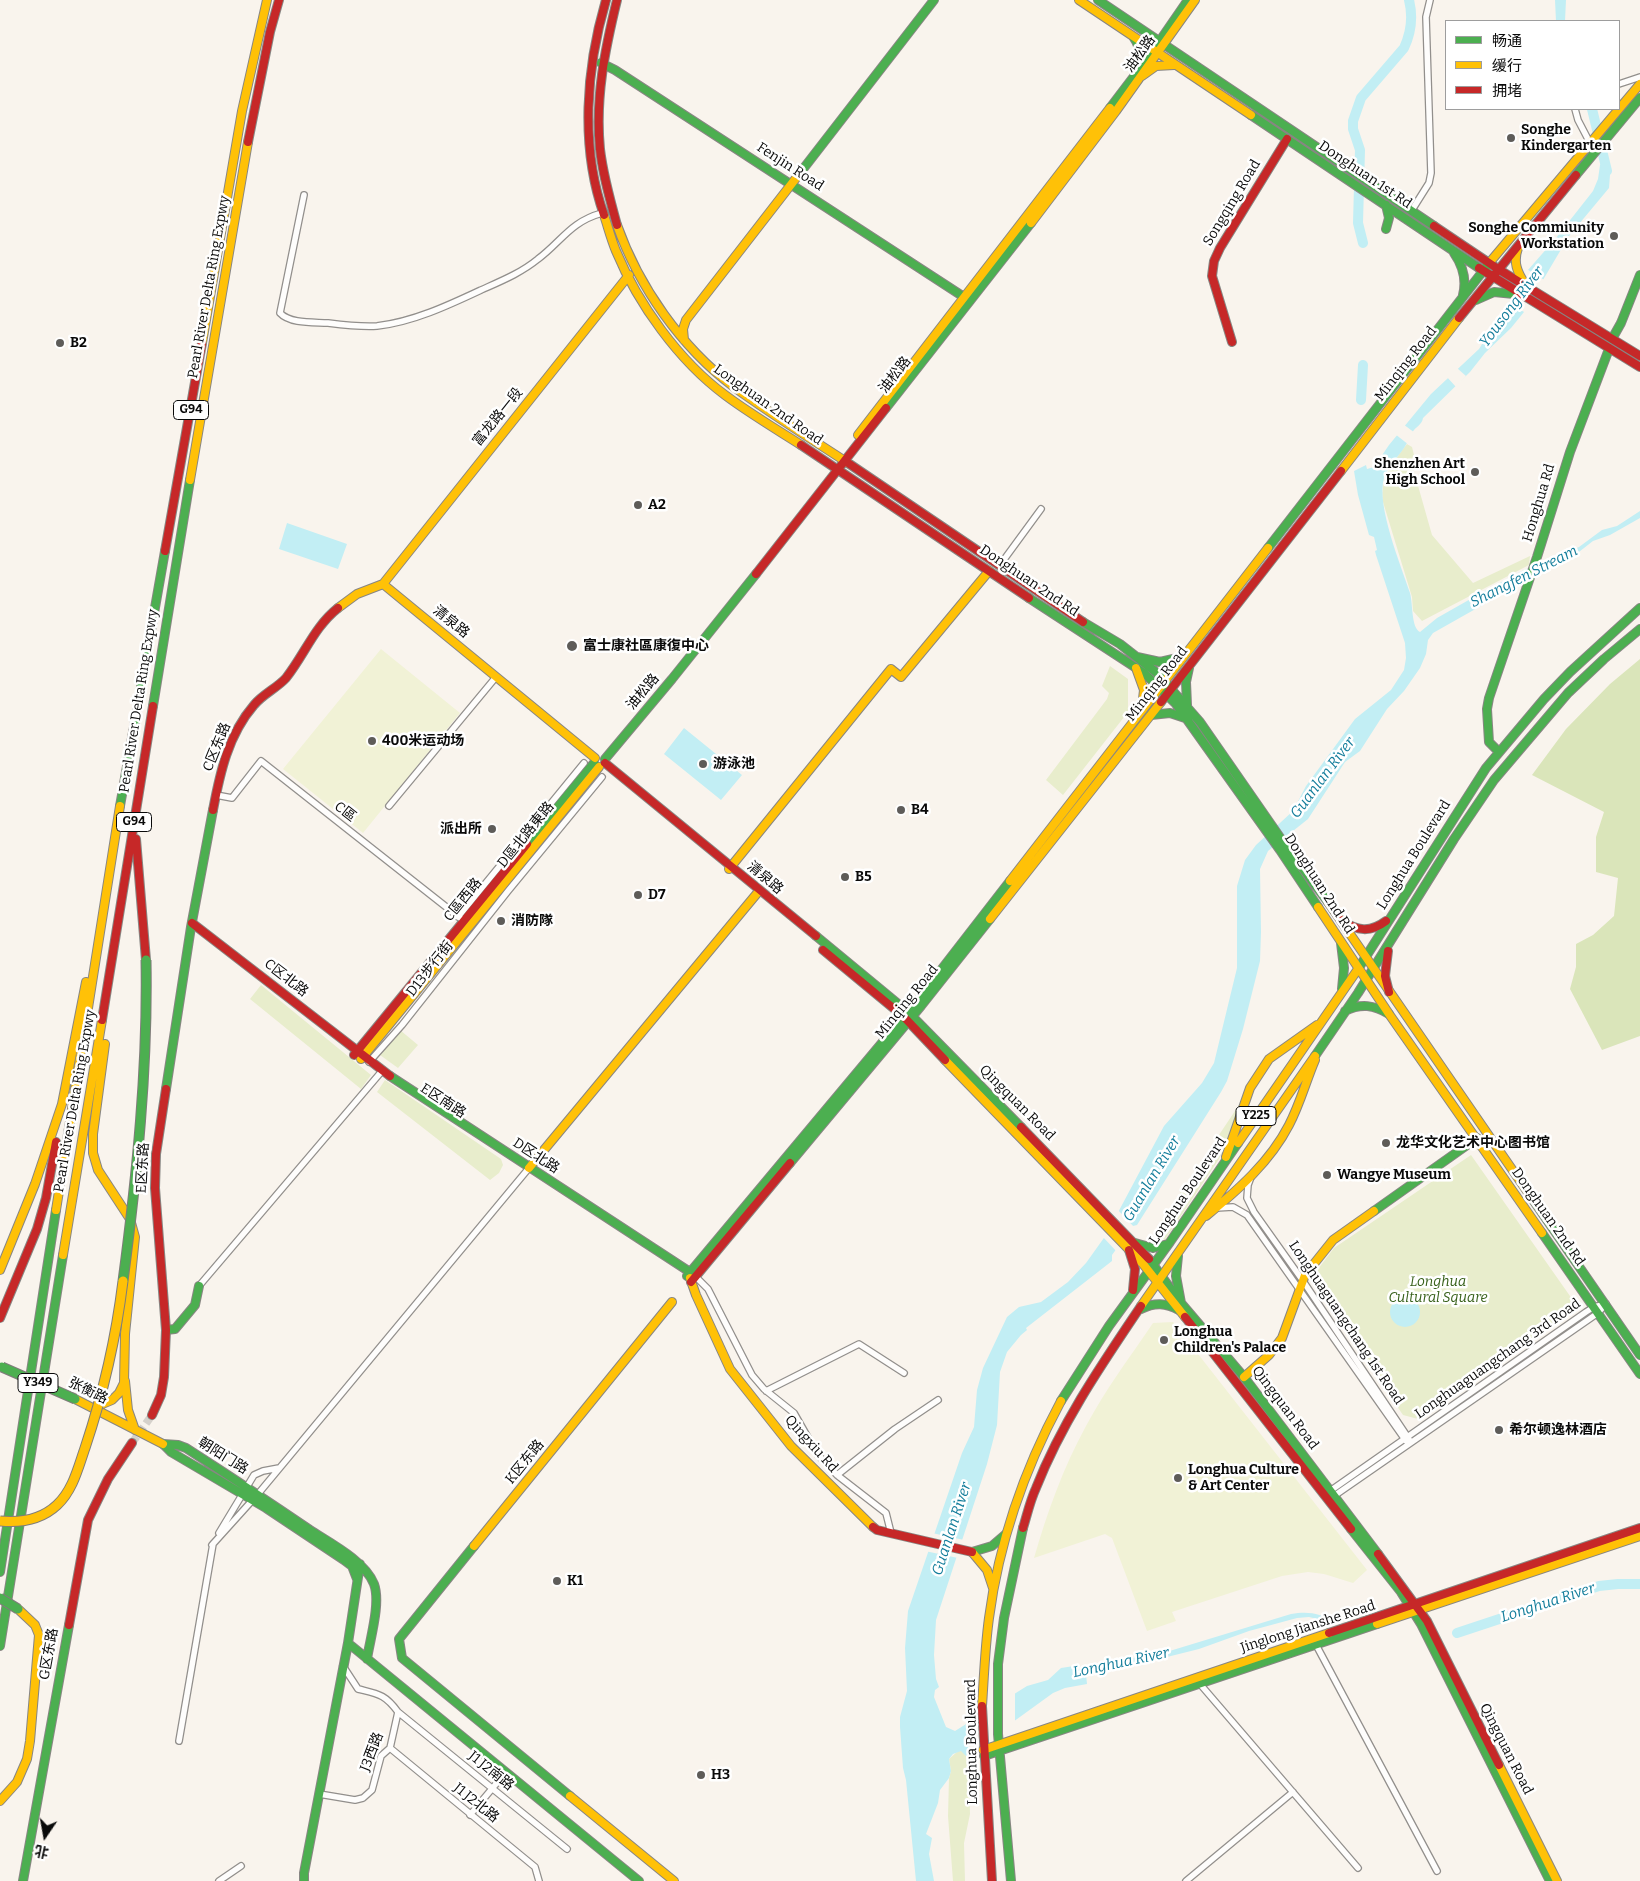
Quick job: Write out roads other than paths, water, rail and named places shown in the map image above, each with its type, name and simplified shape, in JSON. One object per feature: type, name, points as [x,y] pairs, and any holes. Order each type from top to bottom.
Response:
[{"type":"main road","name":"Pearl River Delta Ring Expwy","points":[[0,1572],[117,821],[196,383],[242,111],[267,0]]},
{"type":"main road","name":"Pearl River Delta Ring Expwy","points":[[0,1646],[72,1197],[122,911],[136,808],[237,200],[268,41],[279,0]]},
{"type":"main road","name":"Longhuan 2nd Road","points":[[606,0],[592,61],[588,109],[589,139],[593,173],[602,213],[615,251],[627,277],[645,307],[669,340],[703,377],[752,414],[836,468]]},
{"type":"main road","name":"Longhuan 2nd Road","points":[[617,0],[603,64],[599,130],[605,180],[618,228],[634,268],[670,323],[710,368],[732,386],[843,459]]},
{"type":"main road","points":[[684,340],[683,329],[686,320],[934,0]]},
{"type":"main road","name":"Donghuan 1st Rd","points":[[1079,0],[1447,246],[1509,291],[1521,296],[1640,367]]},
{"type":"main road","name":"Donghuan 1st Rd","points":[[1098,0],[1498,269],[1517,278],[1540,295],[1640,356]]},
{"type":"main road","name":"油松路","points":[[600,762],[836,468],[967,299],[1156,52],[1188,0]]},
{"type":"main road","name":"油松路","points":[[1162,43],[1195,0]]},
{"type":"main road","points":[[1132,36],[1137,41],[1140,50],[1138,76]]},
{"type":"main road","name":"Fenjin Road","points":[[592,61],[603,64],[967,299]]},
{"type":"main road","points":[[1138,76],[1156,66],[1169,64],[1177,66]]},
{"type":"main road","name":"Minqing Road","points":[[1620,107],[1640,84]]},
{"type":"main road","name":"Minqing Road","points":[[908,1017],[1142,709],[1162,684],[1188,660],[1498,269],[1640,98]]},
{"type":"main road","points":[[1629,111],[1640,108]]},
{"type":"main road","name":"Minqing Road","points":[[691,1276],[908,1017],[1169,692],[1188,660],[1461,298],[1618,110]]},
{"type":"main road","name":"Songqing Road","points":[[1232,342],[1212,276],[1213,266],[1220,248],[1287,139]]},
{"type":"main road","points":[[1386,205],[1390,218],[1386,229]]},
{"type":"main road","points":[[1517,278],[1514,262],[1520,243]]},
{"type":"main road","points":[[1447,246],[1458,259],[1464,271],[1465,286],[1461,298]]},
{"type":"main road","name":"富龙路一段","points":[[383,584],[634,268]]},
{"type":"main road","points":[[1612,339],[1621,323],[1640,275]]},
{"type":"main road","points":[[1470,304],[1488,293],[1509,291]]},
{"type":"main road","points":[[670,323],[686,320]]},
{"type":"main road","name":"Honghua Rd","points":[[1498,752],[1489,742],[1488,703],[1529,582],[1572,445],[1609,349]]},
{"type":"main road","name":"Donghuan 2nd Rd","points":[[843,459],[1137,657],[1169,692],[1264,820]]},
{"type":"main road","name":"Donghuan 2nd Rd","points":[[836,468],[1162,684]]},
{"type":"main road","points":[[729,869],[891,669],[901,677],[989,571]]},
{"type":"main road","name":"清泉路","points":[[383,584],[908,1017]]},
{"type":"main road","name":"C区东路","points":[[191,925],[220,771],[234,735],[254,704],[285,679],[325,618],[357,594],[383,584]]},
{"type":"main road","name":"Longhua Boulevard","points":[[992,1881],[983,1749],[982,1690],[989,1618],[993,1590],[1018,1495],[1054,1414],[1082,1367],[1340,995],[1466,798],[1498,752],[1570,672],[1640,608]]},
{"type":"main road","name":"Longhua Boulevard","points":[[1011,1881],[998,1734],[1000,1648],[1010,1584],[1023,1526],[1035,1489],[1055,1444],[1075,1405],[1094,1375],[1345,1011],[1454,839],[1494,780],[1568,692],[1640,628]]},
{"type":"main road","points":[[1137,657],[1161,663],[1188,660],[1186,682],[1187,705]]},
{"type":"main road","points":[[1136,668],[1144,690],[1142,709]]},
{"type":"main road","name":"Donghuan 2nd Rd","points":[[1169,692],[1187,705],[1283,848],[1341,943],[1389,1014],[1640,1374]]},
{"type":"main road","points":[[1151,714],[1168,712],[1188,719]]},
{"type":"main road","name":"C區西路","points":[[360,1057],[461,919],[600,762]]},
{"type":"main road","name":"D區北路東路","points":[[360,1057],[600,762]]},
{"type":"main road","points":[[0,1521],[14,1523],[42,1516],[63,1499],[76,1473],[106,1376],[124,1280],[146,1042],[146,960],[136,843],[136,808]]},
{"type":"main road","points":[[0,1318],[38,1229],[50,1179],[62,1104],[117,821]]},
{"type":"main road","name":"Donghuan 2nd Rd","points":[[1283,848],[1311,878],[1341,920],[1640,1355]]},
{"type":"main road","points":[[528,1170],[757,892]]},
{"type":"main road","points":[[122,911],[93,1132],[93,1146],[98,1170],[134,1226],[135,1237],[123,1351],[128,1410],[135,1430]]},
{"type":"main road","points":[[1341,920],[1352,927],[1365,931],[1376,928],[1390,918]]},
{"type":"main road","name":"C区北路","points":[[191,925],[360,1057]]},
{"type":"main road","name":"E区东路","points":[[152,1415],[161,1395],[164,1377],[166,1330],[155,1188],[156,1154],[191,925]]},
{"type":"main road","points":[[1340,995],[1344,974],[1341,943]]},
{"type":"main road","points":[[1389,944],[1385,968],[1389,992]]},
{"type":"main road","points":[[1345,1011],[1366,1004],[1373,1005],[1389,1014]]},
{"type":"main road","name":"Qingquan Road","points":[[908,1017],[1152,1268],[1400,1592],[1427,1621],[1557,1881]]},
{"type":"main road","points":[[1224,1163],[1250,1088],[1269,1059],[1320,1023]]},
{"type":"main road","points":[[1202,1219],[1251,1177],[1289,1124],[1319,1049]]},
{"type":"main road","name":"E区南路","points":[[360,1057],[381,1073],[528,1170]]},
{"type":"main road","points":[[0,1270],[35,1184],[62,1104]]},
{"type":"main road","points":[[1244,1377],[1269,1355],[1282,1338],[1301,1284],[1309,1268],[1338,1236],[1477,1138]]},
{"type":"main road","name":"D区北路","points":[[528,1170],[691,1276]]},
{"type":"main road","points":[[1132,1294],[1136,1270],[1132,1246],[1154,1248],[1166,1246],[1170,1242]]},
{"type":"main road","points":[[1137,1312],[1159,1302],[1180,1306],[1176,1276],[1178,1253]]},
{"type":"main road","name":"Qingxiu Rd","points":[[691,1276],[730,1369],[791,1446],[866,1522],[877,1530],[972,1552]]},
{"type":"main road","points":[[166,1330],[176,1329],[195,1305],[199,1286]]},
{"type":"main road","name":"K区东路","points":[[672,1302],[399,1639],[402,1658],[674,1881]]},
{"type":"main road","name":"Qingquan Road","points":[[1180,1306],[1244,1377],[1332,1493],[1415,1609],[1550,1881]]},
{"type":"main road","name":"张衡路","points":[[1,1366],[75,1399],[163,1444]]},
{"type":"main road","points":[[93,1408],[111,1401],[119,1393],[125,1381]]},
{"type":"main road","name":"G区东路","points":[[23,1881],[88,1520],[108,1478],[132,1444]]},
{"type":"main road","name":"朝阳门路","points":[[163,1444],[171,1452],[244,1490],[360,1564],[372,1578],[377,1597],[367,1659]]},
{"type":"main road","name":"朝阳门路","points":[[255,1497],[352,1566],[356,1573],[357,1586]]},
{"type":"main road","name":"Jinglong Jianshe Road","points":[[1415,1609],[1432,1597],[1640,1528]]},
{"type":"main road","points":[[993,1590],[987,1570],[972,1552],[992,1546],[1007,1533]]},
{"type":"main road","name":"Jinglong Jianshe Road","points":[[999,1748],[1314,1642],[1640,1536]]},
{"type":"main road","points":[[304,1881],[348,1643],[360,1564]]},
{"type":"main road","points":[[0,1598],[18,1609],[36,1625],[39,1635],[28,1756],[23,1773],[14,1789],[0,1801]]},
{"type":"main road","name":"Jinglong Jianshe Road","points":[[983,1749],[999,1748],[1200,1684],[1314,1642]]},
{"type":"main road","points":[[348,1643],[639,1881]]},
{"type":"street","points":[[1412,210],[1429,183],[1431,174],[1426,16],[1430,0]]},
{"type":"street","points":[[1620,84],[1640,77]]},
{"type":"street","points":[[1575,110],[1578,120],[1590,143]]},
{"type":"street","points":[[304,195],[280,314],[284,317],[300,321],[343,325],[371,326],[392,323],[459,300],[528,267],[574,226],[586,218],[602,213]]},
{"type":"street","points":[[1000,565],[1041,509]]},
{"type":"street","points":[[389,806],[496,677]]},
{"type":"street","name":"C區","points":[[216,795],[232,798],[261,761],[461,919]]},
{"type":"street","points":[[584,763],[461,919],[519,842],[584,763]]},
{"type":"street","name":"D13步行街","points":[[360,1057],[402,1025],[508,890],[602,777]]},
{"type":"street","points":[[199,1286],[381,1073]]},
{"type":"street","points":[[212,1545],[255,1497],[528,1170]]},
{"type":"street","name":"Longhuaguangchang 1st Road","points":[[1251,1177],[1247,1191],[1250,1204],[1258,1219],[1410,1444]]},
{"type":"street","name":"Longhuaguangchang 1st Road","points":[[1216,1208],[1233,1207],[1247,1215],[1301,1284]]},
{"type":"street","points":[[691,1276],[708,1289],[746,1367],[757,1382],[794,1413],[816,1452],[836,1475],[886,1513],[891,1533]]},
{"type":"street","name":"Longhuaguangchang 3rd Road","points":[[1332,1493],[1406,1438],[1606,1304]]},
{"type":"street","name":"Longhuaguangchang 3rd Road","points":[[1332,1493],[1410,1444],[1596,1310]]},
{"type":"street","points":[[766,1391],[859,1344],[904,1373]]},
{"type":"street","points":[[836,1475],[895,1429],[938,1400]]},
{"type":"street","points":[[178,1741],[212,1545],[244,1490],[258,1473],[279,1468]]},
{"type":"street","points":[[1314,1642],[1437,1871]]},
{"type":"street","points":[[343,1666],[358,1689],[383,1696],[389,1700],[398,1712]]},
{"type":"street","points":[[1200,1684],[1358,1868]]},
{"type":"street","name":"J3西路","points":[[319,1794],[355,1800],[363,1798],[372,1790],[381,1756],[390,1748],[398,1712]]},
{"type":"street","name":"J1 J2南路","points":[[398,1712],[567,1849]]},
{"type":"street","name":"J1 J2北路","points":[[390,1748],[535,1867],[539,1881]]},
{"type":"street","points":[[470,1815],[506,1772]]},
{"type":"street","points":[[1186,1881],[1293,1792]]},
{"type":"street","points":[[220,1881],[241,1866]]},
{"type":"water","points":[[1555,0],[1566,0],[1565,20],[1556,20]]},
{"type":"water","points":[[1607,157],[1610,175],[1609,188],[1569,236],[1524,312],[1511,328],[1485,353],[1470,372],[1423,418],[1413,431],[1384,478],[1382,490],[1383,504],[1391,536],[1410,593],[1415,626],[1420,632],[1437,618],[1522,571],[1579,547],[1602,530],[1617,526],[1640,511],[1640,518],[1610,535],[1593,541],[1575,555],[1520,580],[1502,594],[1433,633],[1428,640],[1426,654],[1420,668],[1404,691],[1387,709],[1360,751],[1345,762],[1308,819],[1268,851],[1260,869],[1260,961],[1243,1029],[1227,1081],[1137,1225],[1133,1226],[1112,1255],[1112,1261],[1026,1328],[1027,1330],[1007,1352],[1000,1372],[997,1425],[987,1464],[936,1620],[934,1655],[936,1679],[939,1687],[935,1690],[934,1697],[946,1727],[955,1731],[1027,1686],[1048,1680],[1061,1668],[1074,1666],[1077,1670],[1089,1667],[1089,1665],[1163,1653],[1291,1614],[1314,1614],[1334,1622],[1328,1624],[1309,1617],[1297,1618],[1249,1631],[1199,1649],[1086,1674],[1087,1684],[1065,1688],[1053,1693],[966,1756],[961,1751],[953,1754],[949,1759],[951,1771],[949,1778],[940,1790],[938,1803],[926,1834],[932,1838],[929,1854],[934,1881],[916,1881],[900,1727],[900,1717],[907,1691],[905,1648],[908,1611],[962,1453],[974,1427],[977,1390],[983,1368],[1007,1317],[1019,1307],[1041,1302],[1068,1282],[1086,1263],[1106,1235],[1164,1126],[1202,1083],[1214,1063],[1237,968],[1237,886],[1245,860],[1256,845],[1293,811],[1306,786],[1355,719],[1391,690],[1404,670],[1406,658],[1405,643],[1376,555],[1375,551],[1377,550],[1374,537],[1369,535],[1358,495],[1354,471],[1366,465],[1367,469],[1374,467],[1389,445],[1431,394],[1479,349],[1528,270],[1593,191],[1598,179],[1600,165]]},
{"type":"water","points":[[287,523],[347,544],[338,569],[279,549]]},
{"type":"water","name":"游泳池","points":[[684,728],[742,775],[721,800],[664,754]]},
{"type":"water","points":[[1405,1297],[1416,1301],[1420,1312],[1416,1323],[1405,1327],[1394,1323],[1390,1312],[1394,1301]]},
{"type":"waterway","points":[[1363,243],[1358,223],[1360,150],[1353,129],[1353,121],[1361,98],[1404,48],[1411,24],[1409,0]]},
{"type":"waterway","name":"Yousong River","points":[[1592,110],[1607,171]]},
{"type":"waterway","points":[[1361,400],[1363,365]]},
{"type":"waterway","name":"Longhua River","points":[[1457,1633],[1599,1586],[1640,1584]]},
{"type":"tunnel","points":[[132,1443],[152,1415]]},
{"type":"place","name":"Songhe Kindergarten","points":[[1511,138]]},
{"type":"place","name":"Songhe Commiunity Workstation","points":[[1614,236]]},
{"type":"place","name":"B2","points":[[60,343]]},
{"type":"place","name":"Shenzhen Art High School","points":[[1475,472]]},
{"type":"place","name":"A2","points":[[638,505]]},
{"type":"place","name":"富士康社區康復中心","points":[[572,646]]},
{"type":"place","name":"400米运动场","points":[[372,741]]},
{"type":"place","name":"游泳池","points":[[703,764]]},
{"type":"place","name":"B4","points":[[901,810]]},
{"type":"place","name":"派出所","points":[[492,829]]},
{"type":"place","name":"B5","points":[[845,877]]},
{"type":"place","name":"D7","points":[[638,895]]},
{"type":"place","name":"消防隊","points":[[501,921]]},
{"type":"place","name":"龙华文化艺术中心图书馆","points":[[1386,1143]]},
{"type":"place","name":"Wangye Museum","points":[[1327,1175]]},
{"type":"place","name":"Longhua Children's Palace","points":[[1164,1340]]},
{"type":"place","name":"希尔顿逸林酒店","points":[[1499,1430]]},
{"type":"place","name":"Longhua Culture & Art Center","points":[[1178,1478]]},
{"type":"place","name":"K1","points":[[557,1581]]},
{"type":"place","name":"H3","points":[[701,1775]]},
{"type":"water label","name":"Shangfen Stream","points":[[1524,577]]},
{"type":"water label","name":"Guanlan River","points":[[1323,778]]},
{"type":"water label","name":"Guanlan River","points":[[1152,1179]]},
{"type":"water label","name":"Guanlan River","points":[[952,1529]]},
{"type":"park label","name":"Longhua Cultural Square","points":[[1438,1290]]}]
